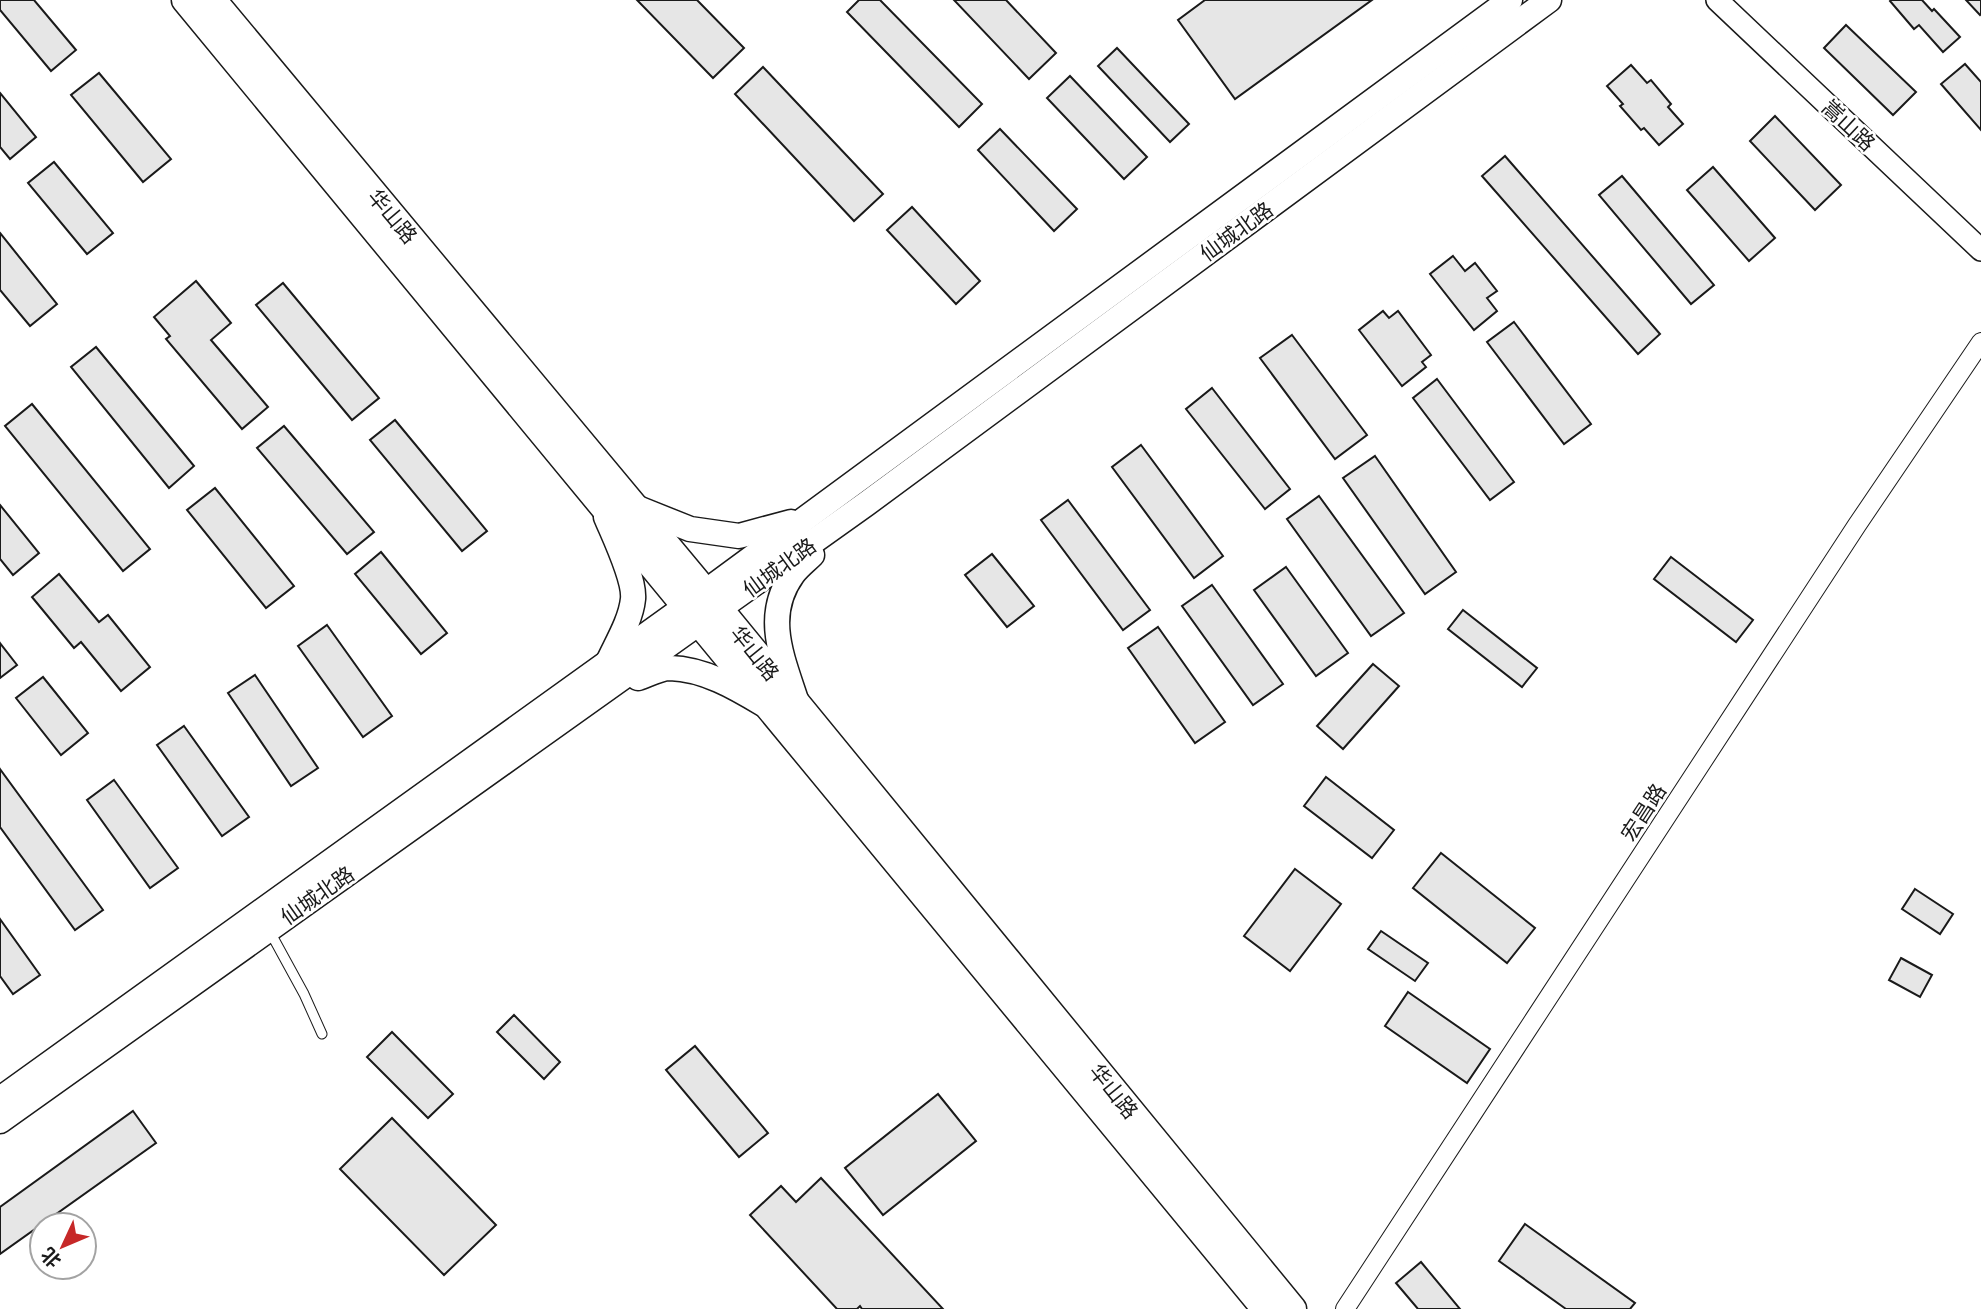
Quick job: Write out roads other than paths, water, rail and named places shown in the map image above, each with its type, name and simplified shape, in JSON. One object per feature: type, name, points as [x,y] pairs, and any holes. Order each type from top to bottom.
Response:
[{"type":"main road","points":[[185,0],[600,503],[702,608],[768,707],[1265,1309]]},
{"type":"main road","name":"华山路","points":[[213,0],[635,507],[702,608],[797,704],[1293,1309]]},
{"type":"main road","name":"仙城北路","points":[[0,1121],[608,689],[805,518],[1510,0]]},
{"type":"main road","name":"仙城北路","points":[[0,1099],[608,663],[702,608],[866,504],[1549,0]]},
{"type":"main road","points":[[600,503],[624,559],[634,597],[624,629],[608,663]]},
{"type":"main road","points":[[797,704],[777,640],[777,604],[793,574],[866,504]]},
{"type":"main road","points":[[635,507],[690,529],[739,536],[805,518]]},
{"type":"main road","points":[[608,689],[667,667],[704,674],[730,684],[768,707]]},
{"type":"street","name":"嵩山路","points":[[1717,0],[1981,250]]},
{"type":"street","name":"宏昌路","points":[[1345,1309],[1850,537],[1981,342]]},
{"type":"lane","points":[[269,930],[304,994],[322,1034]]}]
